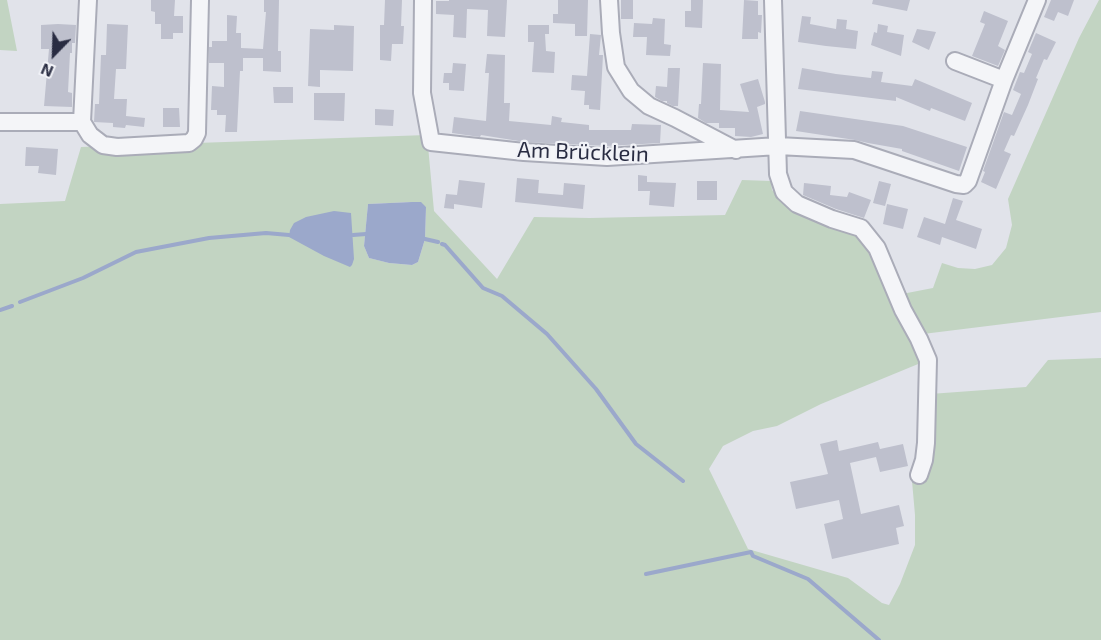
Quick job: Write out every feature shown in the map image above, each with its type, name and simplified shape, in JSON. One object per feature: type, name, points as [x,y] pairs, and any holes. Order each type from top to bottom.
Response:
[{"type":"street","points":[[88,0],[82,122],[90,135],[103,145],[117,147],[189,143],[197,134],[200,0]]},
{"type":"street","name":"Am Brücklein","points":[[423,0],[422,93],[430,142],[607,158],[778,146],[854,150],[964,185],[968,181],[1004,80]]},
{"type":"street","points":[[609,0],[616,67],[631,91],[649,106],[736,150]]},
{"type":"street","points":[[773,0],[778,174],[784,192],[797,204],[861,228],[877,248],[903,310],[928,360],[926,443],[919,475]]},
{"type":"street","points":[[955,61],[1004,80],[1037,0]]},
{"type":"street","points":[[0,122],[82,122]]},
{"type":"green space","points":[[0,0],[7,0],[17,51],[0,50]]},
{"type":"green space","points":[[1101,0],[1101,312],[923,334],[902,294],[933,288],[942,263],[958,268],[975,269],[992,265],[1006,248],[1012,225],[1008,199],[1079,38]]},
{"type":"green space","points":[[427,135],[434,211],[497,279],[534,217],[725,215],[742,180],[771,181],[772,190],[795,212],[852,232],[871,252],[923,362],[821,404],[777,426],[753,431],[723,446],[709,469],[748,549],[848,578],[882,603],[889,605],[915,545],[912,481],[926,463],[930,394],[1026,387],[1048,360],[1101,358],[1101,640],[0,640],[0,204],[65,201],[81,147]],"holes":[[[412,202],[426,207],[425,239],[418,262],[412,265],[369,258],[364,246],[368,204]]]},
{"type":"water","points":[[421,202],[426,207],[425,239],[418,262],[412,265],[369,258],[364,246],[368,204]]},
{"type":"water","points":[[334,211],[351,213],[354,259],[350,267],[289,237],[294,223],[306,217]]},
{"type":"building","points":[[151,0],[175,0],[174,16],[183,16],[183,33],[173,33],[173,39],[161,39],[161,24],[155,24],[155,12],[151,11]]},
{"type":"building","points":[[264,0],[279,0],[278,51],[281,51],[281,72],[263,71],[263,58],[243,58],[243,71],[240,71],[237,132],[225,132],[226,115],[217,115],[217,110],[211,110],[212,86],[224,87],[224,63],[209,63],[209,47],[212,47],[212,41],[227,41],[227,15],[237,16],[236,33],[241,33],[241,48],[263,49],[266,12],[264,12]]},
{"type":"building","points":[[385,0],[402,0],[403,44],[392,44],[391,61],[380,60],[380,25],[384,25]]},
{"type":"building","points":[[507,0],[505,37],[487,36],[488,10],[467,9],[466,38],[453,37],[454,15],[436,14],[436,1]]},
{"type":"building","points":[[558,0],[588,0],[587,36],[575,36],[575,24],[553,23],[553,14],[558,14]]},
{"type":"building","points":[[621,0],[633,0],[633,19],[621,19]]},
{"type":"building","points":[[691,0],[703,0],[702,28],[685,27],[685,11],[691,11]]},
{"type":"building","points":[[744,0],[758,1],[758,15],[762,15],[761,33],[758,32],[758,39],[742,39]]},
{"type":"building","points":[[873,0],[910,0],[907,11],[872,4]]},
{"type":"building","points":[[1051,0],[1074,0],[1068,16],[1058,12],[1054,21],[1044,17]]},
{"type":"building","points":[[984,11],[1008,21],[998,46],[1005,50],[998,66],[972,56],[985,24],[980,22]]},
{"type":"building","points":[[802,16],[811,17],[810,24],[836,29],[837,19],[847,20],[846,29],[858,31],[856,49],[798,42]]},
{"type":"building","points":[[653,18],[665,19],[664,44],[671,45],[670,56],[646,55],[647,37],[633,37],[634,23],[652,24]]},
{"type":"building","points":[[107,24],[128,25],[126,69],[116,69],[114,99],[127,99],[126,116],[145,118],[144,127],[126,125],[125,128],[113,127],[113,123],[94,122],[95,104],[99,104],[101,55],[106,55]]},
{"type":"building","points":[[878,24],[888,26],[887,32],[904,35],[901,56],[871,45],[874,32],[877,33]]},
{"type":"building","points":[[41,25],[76,25],[75,43],[72,43],[72,53],[70,53],[68,92],[72,93],[72,107],[44,106],[49,49],[41,49]]},
{"type":"building","points":[[334,25],[354,26],[353,71],[320,70],[320,87],[308,86],[310,29],[334,30]]},
{"type":"building","points":[[528,25],[549,25],[549,34],[545,34],[546,51],[555,52],[554,73],[532,72],[534,42],[528,42]]},
{"type":"building","points":[[917,29],[936,32],[929,50],[912,42]]},
{"type":"building","points":[[1036,33],[1056,42],[1047,60],[1044,59],[1028,105],[1014,136],[1011,135],[1004,151],[1011,154],[996,189],[981,182],[985,172],[983,171],[1004,112],[1012,115],[1021,94],[1013,90],[1020,72],[1024,73],[1032,54],[1028,52]]},
{"type":"building","points":[[590,34],[601,35],[599,55],[603,55],[600,110],[589,109],[589,105],[584,105],[585,91],[571,90],[572,75],[587,76]]},
{"type":"building","points":[[487,54],[505,55],[504,103],[510,103],[509,121],[551,125],[552,116],[562,118],[561,122],[589,125],[589,130],[631,130],[632,124],[661,125],[660,143],[607,146],[525,142],[452,133],[454,117],[486,121],[489,73],[485,73]]},
{"type":"building","points":[[453,63],[466,64],[464,91],[449,90],[449,83],[443,83],[444,73],[452,73]]},
{"type":"building","points":[[703,63],[721,64],[720,110],[749,112],[740,84],[758,79],[765,102],[757,107],[763,134],[751,137],[735,136],[735,128],[719,128],[719,123],[706,123],[698,118]]},
{"type":"building","points":[[668,68],[680,68],[678,106],[673,106],[655,97],[656,86],[667,87]]},
{"type":"building","points":[[802,68],[871,78],[872,71],[883,72],[881,82],[912,86],[915,79],[972,103],[965,121],[931,108],[930,111],[896,97],[896,101],[798,89]]},
{"type":"building","points":[[273,87],[293,87],[293,103],[274,103]]},
{"type":"building","points":[[314,93],[345,93],[344,121],[314,120]]},
{"type":"building","points":[[163,108],[179,108],[180,127],[163,127]]},
{"type":"building","points":[[375,109],[394,110],[393,126],[375,125]]},
{"type":"building","points":[[800,111],[903,126],[967,147],[959,171],[902,151],[902,149],[796,131]]},
{"type":"building","points":[[26,147],[58,149],[56,175],[38,173],[39,166],[25,166]]},
{"type":"building","points":[[638,175],[647,176],[647,182],[676,183],[674,207],[649,205],[650,191],[638,191]]},
{"type":"building","points":[[517,178],[539,180],[538,193],[563,195],[564,183],[585,185],[583,209],[515,202]]},
{"type":"building","points":[[459,180],[485,183],[482,208],[454,204],[454,209],[444,208],[446,194],[457,195]]},
{"type":"building","points":[[697,181],[717,181],[717,200],[697,200]]},
{"type":"building","points":[[879,181],[891,184],[885,206],[873,203]]},
{"type":"building","points":[[804,183],[831,186],[830,195],[847,197],[849,192],[871,200],[864,218],[803,195]]},
{"type":"building","points":[[953,198],[963,201],[956,220],[982,229],[976,249],[942,237],[940,245],[917,237],[924,217],[945,224]]},
{"type":"building","points":[[887,204],[908,209],[903,229],[883,224]]},
{"type":"building","points":[[837,440],[839,451],[878,442],[880,449],[903,444],[908,466],[880,472],[876,457],[850,463],[861,514],[899,505],[904,526],[896,528],[899,544],[832,559],[824,524],[843,519],[839,500],[796,509],[790,482],[828,474],[820,444]]},
{"type":"waterway","points":[[20,302],[83,278],[136,252],[209,238],[266,233],[289,235]]},
{"type":"waterway","points":[[353,235],[366,234]]},
{"type":"waterway","points":[[425,239],[438,242]]},
{"type":"waterway","points":[[442,244],[483,288],[502,296],[547,334],[596,389],[636,444],[683,481]]},
{"type":"waterway","points":[[0,310],[12,306]]},
{"type":"waterway","points":[[646,574],[751,552],[753,556],[808,579],[879,640]]}]
